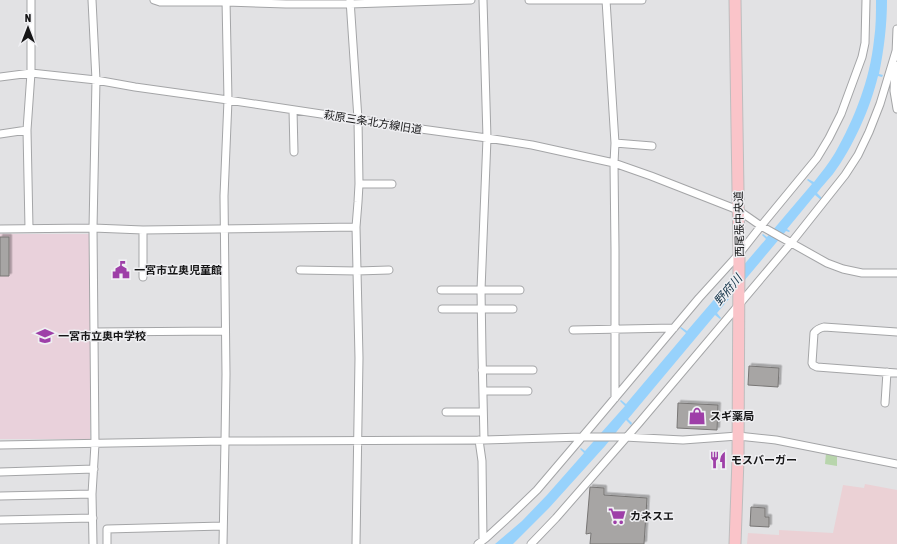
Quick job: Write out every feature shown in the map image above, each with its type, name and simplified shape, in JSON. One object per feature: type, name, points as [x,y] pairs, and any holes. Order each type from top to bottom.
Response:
[{"type":"main road","name":"西尾張中央道","points":[[734,544],[738,459],[739,303],[735,0]]},
{"type":"street","points":[[29,228],[27,130],[31,73],[31,0]]},
{"type":"street","points":[[92,0],[96,80],[93,228],[95,444],[92,494],[93,544]]},
{"type":"street","points":[[154,0],[160,2],[226,1],[286,4],[471,0]]},
{"type":"street","points":[[480,542],[483,412],[481,290],[487,138],[483,0]]},
{"type":"street","points":[[529,0],[642,0]]},
{"type":"street","points":[[606,0],[615,143],[615,398]]},
{"type":"street","points":[[480,542],[512,516],[584,437],[699,298],[762,227],[817,158],[841,114],[862,57],[865,43],[866,0]]},
{"type":"street","points":[[223,544],[225,441],[224,196],[228,100],[226,1]]},
{"type":"street","points":[[350,2],[358,119],[359,184],[356,227],[359,358],[356,544]]},
{"type":"street","points":[[897,29],[894,91],[897,109]]},
{"type":"street","points":[[531,544],[561,513],[845,175],[870,132],[896,51]]},
{"type":"street","name":"萩原三条北方線旧道","points":[[0,77],[31,73],[96,80],[532,145],[614,163],[738,210],[762,227],[827,263],[843,269],[862,273],[897,273]]},
{"type":"street","points":[[293,110],[294,152]]},
{"type":"street","points":[[0,134],[27,130]]},
{"type":"street","points":[[615,143],[652,146]]},
{"type":"street","points":[[359,184],[392,184]]},
{"type":"street","points":[[0,228],[93,228],[143,230],[356,227]]},
{"type":"street","points":[[143,230],[143,277]]},
{"type":"street","points":[[300,270],[389,270]]},
{"type":"street","points":[[441,290],[520,290]]},
{"type":"street","points":[[442,309],[513,309]]},
{"type":"street","points":[[897,332],[824,327],[816,330],[814,333],[812,363],[817,368],[897,373]]},
{"type":"street","points":[[573,330],[674,328]]},
{"type":"street","points":[[94,332],[225,331]]},
{"type":"street","points":[[482,370],[533,370]]},
{"type":"street","points":[[885,403],[887,372]]},
{"type":"street","points":[[483,391],[528,391]]},
{"type":"street","points":[[446,412],[483,412]]},
{"type":"street","points":[[0,445],[225,441],[482,440],[584,437],[625,437],[683,440],[738,436],[776,440],[897,464]]},
{"type":"street","points":[[0,472],[94,469]]},
{"type":"street","points":[[0,496],[92,494]]},
{"type":"street","points":[[0,520],[92,518]]},
{"type":"street","points":[[107,544],[107,529],[223,526]]},
{"type":"shaded area","name":"一宮市立奥中学校","points":[[0,234],[90,234],[90,439],[0,439]]},
{"type":"shaded area","points":[[865,484],[897,490],[897,544],[747,544],[748,533],[779,535],[779,530],[833,533],[843,485],[864,488]]},
{"type":"green space","points":[[826,453],[837,455],[837,466],[825,464]]},
{"type":"water","name":"野府川","points":[[876,0],[887,0],[885,37],[879,74],[883,75],[882,77],[878,76],[866,114],[854,140],[833,174],[817,193],[822,198],[821,200],[815,195],[787,229],[790,231],[786,231],[717,313],[721,318],[720,319],[715,315],[628,419],[632,423],[631,425],[626,420],[605,446],[549,508],[513,544],[495,544],[522,521],[547,495],[584,453],[580,449],[581,448],[585,451],[625,406],[620,401],[621,400],[626,404],[686,333],[680,328],[681,327],[687,331],[766,239],[762,235],[763,234],[767,237],[812,184],[807,180],[808,179],[814,182],[835,153],[849,126],[865,84],[875,35]]},
{"type":"building","points":[[0,237],[9,237],[9,276],[0,276]]},
{"type":"building","points":[[749,366],[779,368],[778,387],[748,385]]},
{"type":"building","name":"スギ薬局","points":[[678,403],[718,405],[717,430],[677,428]]},
{"type":"building","name":"カネスエ","points":[[590,487],[604,488],[604,495],[647,498],[644,544],[590,544],[591,533],[586,534]]},
{"type":"building","points":[[751,507],[765,508],[765,517],[769,517],[769,527],[750,526]]},
{"type":"place","name":"一宮市立奥児童館","points":[[121,270]]},
{"type":"place","name":"一宮市立奥中学校","points":[[45,336]]},
{"type":"place","name":"スギ薬局","points":[[697,416]]},
{"type":"place","name":"モスバーガー","points":[[718,460]]},
{"type":"place","name":"カネスエ","points":[[617,516]]}]
